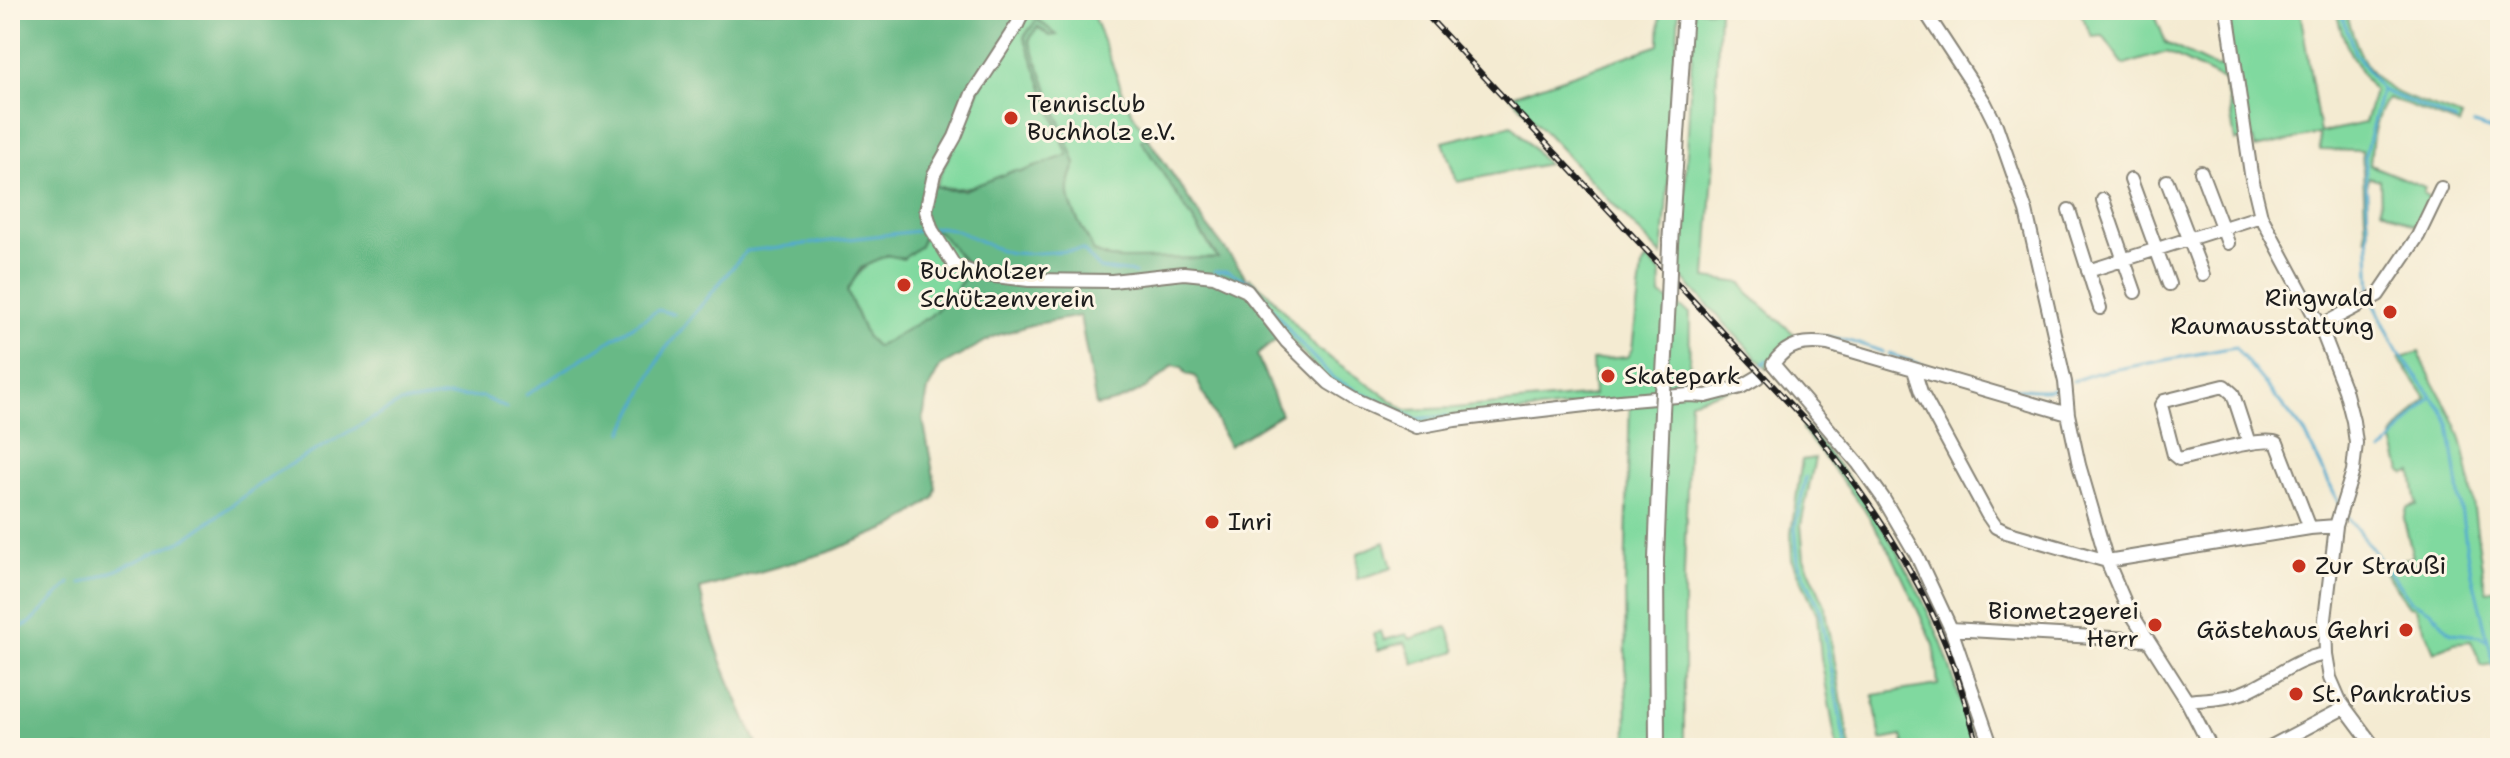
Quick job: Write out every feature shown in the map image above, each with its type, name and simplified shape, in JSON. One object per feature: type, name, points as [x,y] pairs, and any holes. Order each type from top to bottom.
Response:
[{"type":"main road","points":[[1657,748],[1656,559],[1670,245],[1685,10]]},
{"type":"street","points":[[1024,10],[972,94],[955,137],[934,174],[926,211],[931,228],[954,265],[977,274],[1029,280],[1112,281],[1184,273],[1214,276],[1247,291],[1287,342],[1329,383],[1359,401],[1417,427],[1620,401],[1706,396],[1741,387],[1758,377]]},
{"type":"street","points":[[1924,10],[1973,82],[1996,125],[2026,211],[2065,385],[2068,414],[2089,504],[2107,561],[2126,605],[2187,701],[2211,748]]},
{"type":"street","points":[[2227,10],[2251,174],[2261,216],[2320,326],[2345,390],[2353,421],[2356,443],[2353,471],[2339,521],[2325,619],[2326,654],[2333,688],[2344,708],[2375,748]]},
{"type":"street","points":[[2201,172],[2228,243]]},
{"type":"street","points":[[2131,180],[2169,284]]},
{"type":"street","points":[[2167,181],[2203,275]]},
{"type":"street","points":[[2320,326],[2372,299],[2397,270],[2418,236],[2441,188]]},
{"type":"street","points":[[2103,200],[2135,292]]},
{"type":"street","points":[[2069,210],[2100,308]]},
{"type":"street","points":[[2088,271],[2261,216]]},
{"type":"street","points":[[1992,748],[1951,629],[1917,556],[1858,463],[1773,364],[1790,346],[1805,342],[1828,344],[2068,414]]},
{"type":"street","points":[[1914,370],[1921,392],[1996,527],[2006,532],[2107,561],[2339,521]]},
{"type":"street","points":[[2249,443],[2233,394],[2224,386],[2164,401],[2161,405],[2174,455],[2179,459],[2249,443],[2270,440],[2277,443],[2310,528]]},
{"type":"street","points":[[1951,629],[2148,640]]},
{"type":"street","points":[[2187,701],[2241,693],[2280,670],[2311,656],[2326,654]]},
{"type":"street","points":[[2268,748],[2344,708]]},
{"type":"green space","points":[[10,10],[1019,10],[931,185],[964,190],[1068,155],[1024,37],[1037,19],[1057,35],[1050,36],[1038,27],[1029,40],[1076,164],[1069,188],[1070,199],[1094,252],[1122,259],[1218,258],[1141,140],[1148,138],[1207,226],[1242,271],[1248,283],[1247,291],[1282,335],[1257,355],[1281,414],[1229,446],[1195,376],[1186,374],[1182,367],[1173,365],[1138,392],[1096,406],[1080,316],[1031,325],[995,336],[940,367],[928,390],[923,419],[936,488],[934,498],[896,525],[829,552],[700,589],[717,650],[759,748],[10,748]],"holes":[[[939,232],[966,263],[969,271],[952,295],[930,316],[877,347],[866,336],[847,291],[861,268],[887,255],[903,259],[920,246],[925,234]]]},
{"type":"green space","points":[[1035,10],[1091,10],[1128,105],[1148,138],[1142,141],[1218,259],[1122,259],[1094,252],[1070,199],[1069,188],[1076,164],[1029,40],[1037,27],[1050,36],[1038,19],[1024,37],[1068,155],[1021,173],[1015,170],[976,185],[957,188],[935,186],[985,77],[1024,15],[1033,18]]},
{"type":"green space","points":[[1660,10],[1679,10],[1662,256],[1511,96],[1659,45]]},
{"type":"green space","points":[[1694,10],[1719,10],[1706,278],[1742,283],[1749,294],[1801,340],[1773,357],[1767,369],[1676,271],[1685,190]]},
{"type":"green space","points":[[2079,10],[2153,10],[2166,43],[2218,68],[2227,64],[2228,58],[2221,10],[2300,10],[2320,133],[2365,123],[2374,91],[2355,62],[2342,33],[2336,10],[2346,10],[2361,55],[2382,83],[2409,98],[2462,117],[2459,125],[2388,98],[2379,114],[2370,165],[2425,187],[2423,193],[2429,197],[2415,226],[2381,209],[2380,180],[2369,177],[2369,237],[2366,238],[2362,151],[2320,150],[2319,134],[2255,148],[2253,139],[2235,141],[2225,81],[2167,52],[2124,65],[2103,36],[2092,37]]},
{"type":"green space","points":[[1512,125],[1547,164],[1457,182],[1443,142]]},
{"type":"green space","name":"Buchholzer Schützenverein","points":[[933,231],[939,232],[966,263],[969,271],[952,295],[930,316],[877,347],[866,336],[847,291],[872,261],[879,257],[895,256]]},
{"type":"green space","points":[[1647,259],[1661,273],[1660,295],[1690,313],[1689,387],[1724,383],[1740,375],[1742,386],[1690,401],[1684,575],[1684,748],[1627,748],[1625,584],[1630,399],[1417,425],[1329,383],[1247,291],[1250,278],[1267,292],[1317,349],[1406,410],[1454,408],[1594,395],[1592,360],[1627,357],[1632,349],[1642,267]]},
{"type":"green space","points":[[2419,352],[2460,436],[2469,473],[2486,591],[2500,589],[2500,615],[2493,617],[2500,663],[2482,666],[2471,641],[2454,643],[2434,652],[2415,607],[2409,606],[2380,565],[2413,557],[2404,520],[2407,508],[2417,505],[2412,472],[2405,474],[2401,471],[2392,437],[2426,398],[2399,359]]},
{"type":"green space","points":[[1803,424],[1864,500],[1914,583],[1946,655],[1974,748],[1905,748],[1902,736],[1881,740],[1873,695],[1938,685],[1934,645],[1893,557],[1864,509],[1802,429]]},
{"type":"green space","points":[[1815,458],[1801,525],[1804,558],[1825,605],[1850,748],[1837,748],[1821,658],[1817,614],[1792,559],[1791,533],[1802,460]]},
{"type":"green space","points":[[1385,542],[1392,568],[1357,579],[1358,553]]},
{"type":"green space","points":[[1447,627],[1456,651],[1414,664],[1405,642],[1378,650],[1373,634],[1381,631],[1384,640],[1407,634],[1410,639]]},
{"type":"waterway","points":[[2340,10],[2355,53],[2381,90],[2456,121]]},
{"type":"waterway","points":[[2371,296],[2365,155],[2381,90]]},
{"type":"waterway","points":[[2474,124],[2500,133]]},
{"type":"waterway","points":[[933,228],[961,232],[1012,253],[1083,250],[1100,269],[1135,273]]},
{"type":"waterway","points":[[623,432],[663,352],[746,251],[926,230]]},
{"type":"waterway","points":[[1214,271],[1228,271],[1255,285],[1294,337],[1334,379],[1416,419],[1446,416]]},
{"type":"waterway","points":[[2374,303],[2397,351],[2443,411],[2449,424],[2468,558],[2500,690]]},
{"type":"waterway","points":[[526,395],[658,310],[674,314]]},
{"type":"waterway","points":[[1806,338],[1835,338],[1883,352]]},
{"type":"waterway","points":[[2073,381],[2096,373],[2235,347],[2305,433],[2339,504]]},
{"type":"waterway","points":[[1889,354],[1999,385],[2022,389],[2059,388]]},
{"type":"waterway","points":[[1763,364],[1767,360]]},
{"type":"waterway","points":[[81,584],[187,538],[274,474],[400,403],[448,396],[483,397],[506,408]]},
{"type":"waterway","points":[[2382,452],[2430,398]]},
{"type":"waterway","points":[[1806,477],[1795,526],[1798,562],[1820,609],[1846,748]]},
{"type":"waterway","points":[[2345,513],[2411,601],[2431,611],[2451,633],[2481,636],[2487,641]]},
{"type":"waterway","points":[[10,633],[30,623],[70,583]]},
{"type":"railway","points":[[1422,10],[1814,430],[1833,455],[1887,532],[1932,613],[1950,656],[1979,748]]},
{"type":"place","name":"Tennisclub Buchholz e.V.","points":[[1011,118]]},
{"type":"place","name":"Buchholzer Schützenverein","points":[[904,285]]},
{"type":"place","name":"Ringwald Raumausstattung","points":[[2390,312]]},
{"type":"place","name":"Skatepark","points":[[1608,376]]},
{"type":"place","name":"Inri","points":[[1212,522]]},
{"type":"place","name":"Zur Straußi","points":[[2299,566]]},
{"type":"place","name":"Biometzgerei Herr","points":[[2155,625]]},
{"type":"place","name":"Gästehaus Gehri","points":[[2406,630]]},
{"type":"place","name":"St. Pankratius","points":[[2296,694]]}]
